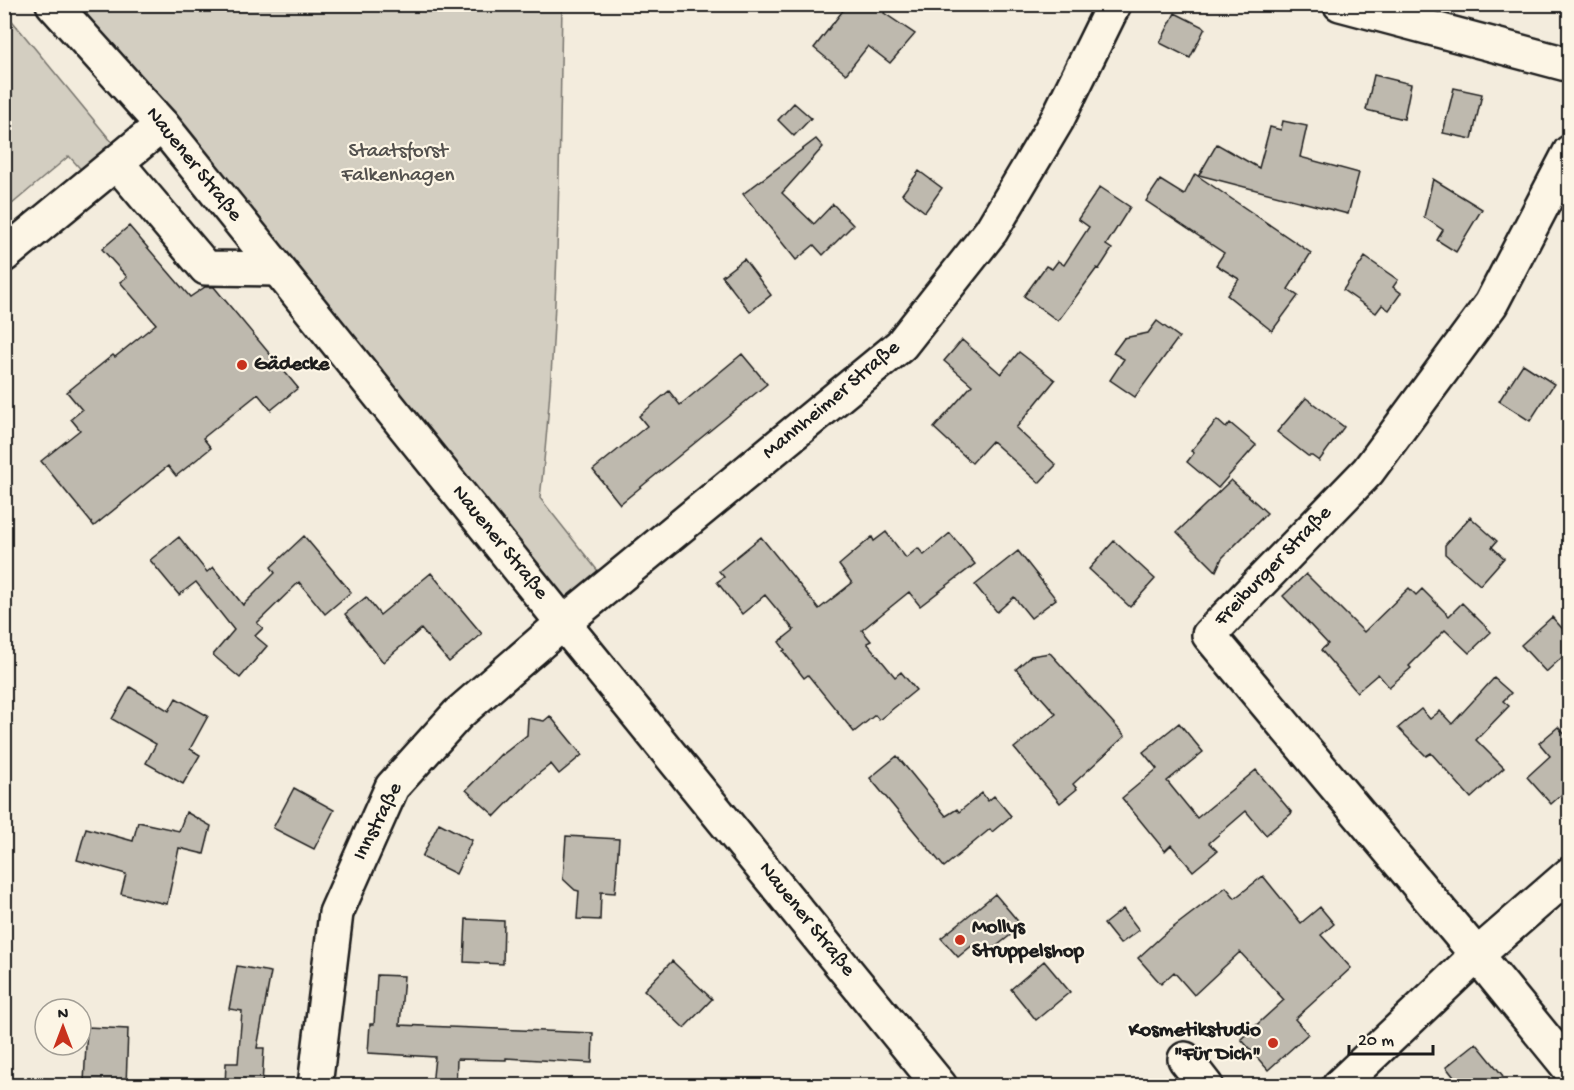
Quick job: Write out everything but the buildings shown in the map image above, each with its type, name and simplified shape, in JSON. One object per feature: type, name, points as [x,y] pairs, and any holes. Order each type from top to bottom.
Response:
[{"type":"street","name":"Nauener Straße","points":[[53,4],[162,125],[940,1086]]},
{"type":"street","name":"Mannheimer Straße","points":[[563,623],[901,345],[991,231],[1057,120],[1114,4]]},
{"type":"street","points":[[1340,4],[1569,65]]},
{"type":"street","points":[[4,255],[162,125]]},
{"type":"street","name":"Freiburger Straße","points":[[1477,955],[1209,634],[1368,471],[1491,304],[1569,152]]},
{"type":"street","points":[[117,163],[206,268],[277,269]]},
{"type":"street","name":"Innstraße","points":[[315,1086],[336,913],[392,787],[458,714],[563,623]]},
{"type":"street","points":[[1340,1086],[1477,955],[1569,874]]},
{"type":"street","points":[[1477,955],[1569,1069]]},
{"type":"street","points":[[1185,1059],[1206,1086]]},
{"type":"green space","name":"Staatsforst Falkenhagen","points":[[53,5],[562,5],[555,314],[540,498],[609,585],[563,623]]},
{"type":"green space","points":[[4,11],[116,147],[85,174],[69,156],[5,210]]},
{"type":"place","name":"Gädecke","points":[[242,365]]},
{"type":"place","name":"Mollys Struppelshop","points":[[960,940]]},
{"type":"place","name":"Kosmetikstudio \"Für Dich\"","points":[[1273,1043]]}]
